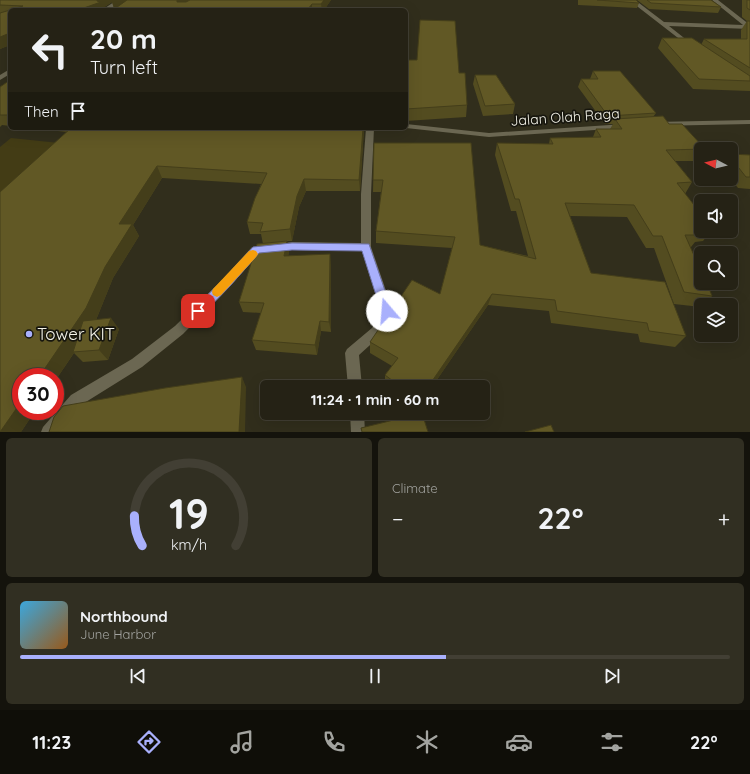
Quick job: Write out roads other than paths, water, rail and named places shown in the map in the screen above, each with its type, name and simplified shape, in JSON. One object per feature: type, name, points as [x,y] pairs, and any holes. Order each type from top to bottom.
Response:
[{"type":"street","points":[[107,8],[120,0]]},
{"type":"street","points":[[632,0],[698,51]]},
{"type":"street","points":[[715,0],[749,27]]},
{"type":"street","points":[[663,24],[749,27]]},
{"type":"street","name":"Jalan Olah Raga","points":[[408,126],[489,135],[641,125],[750,122]]},
{"type":"street","points":[[354,380],[352,353],[376,332],[387,311],[366,247],[366,194],[370,130]]},
{"type":"street","points":[[48,432],[76,400],[137,363],[179,330],[226,283],[256,250],[292,246],[366,247]]},
{"type":"street","points":[[357,420],[358,432]]},
{"type":"place","name":"Tower KIT","points":[[29,334]]}]
